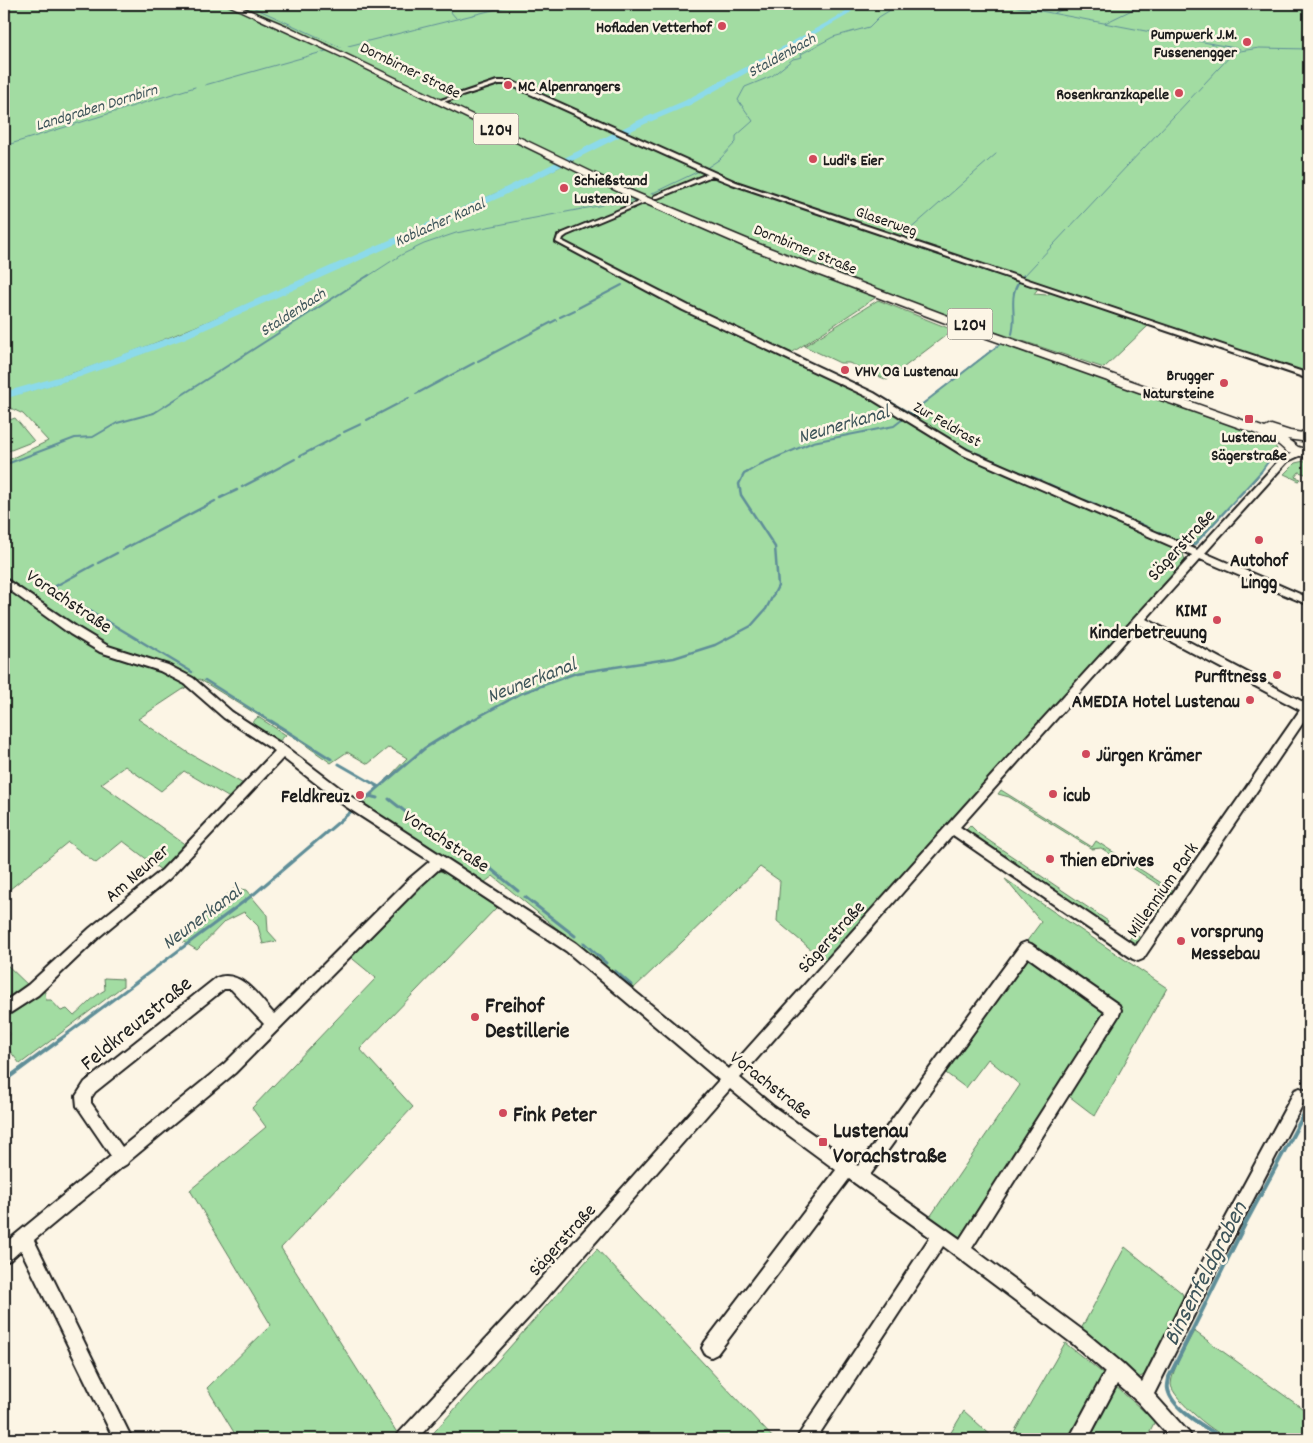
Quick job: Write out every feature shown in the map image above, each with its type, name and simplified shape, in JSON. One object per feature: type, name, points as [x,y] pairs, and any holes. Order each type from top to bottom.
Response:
[{"type":"main road","name":"L204","points":[[229,4],[332,49]]},
{"type":"main road","name":"L204","points":[[238,4],[332,49]]},
{"type":"main road","name":"Dornbirner Straße","points":[[332,49],[575,165],[700,219],[831,272],[965,322],[1295,441],[1306,454]]},
{"type":"street","name":"Glaserweg","points":[[442,101],[505,81],[712,174],[1013,278],[1309,377]]},
{"type":"street","points":[[656,197],[712,174]]},
{"type":"street","name":"Zur Feldrast","points":[[643,202],[565,234],[560,237],[559,242],[686,308],[871,395],[946,443],[964,452],[1309,602]]},
{"type":"street","name":"Sägerstraße","points":[[405,1439],[537,1296],[952,828],[1199,554],[1295,441]]},
{"type":"street","name":"Vorachstraße","points":[[4,581],[74,631],[104,649],[164,668],[189,681],[228,715],[282,750],[364,812],[571,946],[768,1112],[854,1171],[1044,1310],[1116,1369],[1144,1396],[1183,1439]]},
{"type":"street","name":"Millennium Park","points":[[952,828],[1138,955],[1308,707],[1139,620]]},
{"type":"street","name":"Am Neuner","points":[[4,1010],[27,995],[95,932],[166,874],[282,750]]},
{"type":"street","points":[[4,1254],[230,1068],[414,882],[440,860]]},
{"type":"street","points":[[711,1348],[854,1171],[1026,948],[1114,1010],[962,1250]]},
{"type":"street","name":"Feldkreuzstraße","points":[[122,1158],[84,1106],[83,1096],[90,1087],[221,983],[231,982],[236,984],[274,1024]]},
{"type":"street","points":[[1144,1396],[1213,1259],[1300,1095]]},
{"type":"street","points":[[806,1439],[941,1235]]},
{"type":"street","points":[[24,1238],[123,1439]]},
{"type":"street","points":[[1078,1439],[1116,1369]]},
{"type":"green space","points":[[4,4],[1309,4],[1309,377],[1074,297],[1023,282],[1039,287],[1034,294],[1047,295],[1051,292],[1149,325],[1104,368],[881,294],[790,354],[879,401],[953,449],[1182,550],[1185,560],[826,962],[777,921],[780,881],[760,867],[632,990],[493,876],[485,882],[445,860],[361,807],[407,758],[389,747],[368,764],[347,752],[331,763],[297,739],[199,679],[193,682],[124,656],[60,620],[4,578],[4,462],[48,441],[23,414],[4,405],[4,398],[70,379],[205,328],[447,220],[574,160],[571,158],[405,235],[194,327],[119,357],[4,394]]},
{"type":"green space","points":[[878,300],[953,330],[887,380],[849,363],[840,363],[804,346]]},
{"type":"green space","points":[[1002,342],[1268,436],[1277,449],[1256,479],[1190,548],[976,456],[908,415]]},
{"type":"green space","points":[[15,418],[34,441],[6,452],[4,449],[4,422]]},
{"type":"green space","points":[[1309,460],[1309,472],[1305,474],[1299,472],[1295,477],[1301,479],[1299,481],[1284,474],[1295,463]]},
{"type":"green space","points":[[4,581],[90,641],[164,668],[191,684],[138,719],[187,752],[247,786],[233,800],[184,771],[161,791],[125,766],[101,784],[190,848],[166,874],[123,841],[96,863],[68,842],[4,894]]},
{"type":"green space","points":[[258,717],[286,735],[277,743],[249,725]]},
{"type":"green space","points":[[1001,790],[1092,847],[1096,841],[1177,893],[1169,901],[1164,895],[1167,890],[1101,848],[1092,849],[1009,797],[998,794]]},
{"type":"green space","points":[[970,825],[979,834],[1108,921],[1106,925],[1129,940],[1133,934],[1141,938],[1158,914],[1150,907],[1152,903],[1157,902],[1164,909],[1142,942],[1136,943],[1126,940],[968,833],[966,830]]},
{"type":"green space","points":[[435,871],[446,872],[498,906],[360,1049],[413,1107],[281,1248],[401,1439],[238,1439],[207,1388],[271,1325],[190,1190],[266,1127],[252,1108],[376,978],[348,955]]},
{"type":"green space","points":[[1005,879],[1167,988],[1095,1116],[1061,1090],[960,1239],[930,1217],[1020,1085],[988,1059],[966,1088],[935,1065],[1041,922]]},
{"type":"green space","points":[[235,888],[246,890],[267,915],[268,931],[277,941],[263,944],[258,926],[244,912],[224,922],[197,950],[177,938]]},
{"type":"green space","points":[[4,962],[33,990],[4,1010]]},
{"type":"green space","points":[[104,978],[123,979],[123,986],[20,1064],[7,1047],[10,1033],[4,1027],[4,1015],[26,1003],[44,987],[46,1000],[51,1000],[61,1011],[67,1009],[74,1016],[105,990]]},
{"type":"green space","points":[[1125,1247],[1182,1293],[1184,1300],[1144,1375],[1138,1378],[1133,1377],[1080,1331]]},
{"type":"green space","points":[[597,1249],[774,1439],[428,1439]]},
{"type":"green space","points":[[1194,1331],[1309,1413],[1309,1439],[1232,1439],[1207,1425],[1187,1407],[1173,1390],[1171,1384],[1177,1364]]},
{"type":"green space","points":[[1065,1343],[1105,1375],[1070,1439],[1010,1439]]},
{"type":"green space","points":[[1114,1385],[1155,1421],[1146,1439],[1085,1439]]},
{"type":"green space","points":[[964,1411],[995,1439],[947,1439]]},
{"type":"waterway","points":[[246,4],[340,47]]},
{"type":"waterway","points":[[444,4],[456,18]]},
{"type":"waterway","name":"Landgraben Dornbirn","points":[[348,46],[517,4]]},
{"type":"waterway","name":"Koblacher Kanal","points":[[4,396],[76,375],[180,337],[498,195],[642,122],[687,103],[846,14],[855,4]]},
{"type":"waterway","name":"Staldenbach","points":[[705,169],[720,159],[736,142],[736,136],[753,121],[738,100],[745,87],[772,76],[793,59],[802,57],[801,54],[833,37],[869,27],[879,17],[900,4]]},
{"type":"waterway","points":[[1004,4],[1240,49]]},
{"type":"waterway","points":[[1054,13],[1076,4]]},
{"type":"waterway","points":[[1105,23],[1144,4]]},
{"type":"waterway","name":"Neunerkanal","points":[[1023,277],[1234,52],[1259,48],[1309,49]]},
{"type":"waterway","name":"Landgraben Dornbirn","points":[[205,85],[326,51]]},
{"type":"waterway","name":"Landgraben Dornbirn","points":[[4,146],[195,87]]},
{"type":"waterway","points":[[903,238],[907,232],[996,154]]},
{"type":"waterway","name":"Staldenbach","points":[[651,194],[699,171]]},
{"type":"waterway","name":"Staldenbach","points":[[611,204],[636,200]]},
{"type":"waterway","name":"Staldenbach","points":[[367,277],[401,255],[424,244],[456,233],[603,205]]},
{"type":"waterway","points":[[900,242],[994,274]]},
{"type":"waterway","name":"Staldenbach","points":[[4,465],[75,438],[93,437],[117,423],[154,413],[369,275]]},
{"type":"waterway","name":"Neunerkanal","points":[[1012,334],[1013,297],[1018,283],[1024,275]]},
{"type":"waterway","points":[[578,308],[622,285]]},
{"type":"waterway","points":[[560,317],[575,310]]},
{"type":"waterway","points":[[478,361],[556,320]]},
{"type":"waterway","points":[[758,339],[774,346]]},
{"type":"waterway","name":"Neunerkanal","points":[[910,413],[1000,344]]},
{"type":"waterway","points":[[780,349],[805,360]]},
{"type":"waterway","points":[[416,394],[474,363]]},
{"type":"waterway","points":[[815,365],[839,376]]},
{"type":"waterway","points":[[845,379],[857,385]]},
{"type":"waterway","points":[[863,388],[868,390]]},
{"type":"waterway","points":[[882,397],[910,413]]},
{"type":"waterway","points":[[367,420],[409,398]]},
{"type":"waterway","name":"Neunerkanal","points":[[746,473],[761,464],[813,442],[894,426],[910,413]]},
{"type":"waterway","name":"Neunerkanal","points":[[910,413],[917,417]]},
{"type":"waterway","points":[[344,432],[361,424]]},
{"type":"waterway","points":[[300,456],[340,435]]},
{"type":"waterway","points":[[963,447],[970,450]]},
{"type":"waterway","points":[[1260,473],[1276,451]]},
{"type":"waterway","points":[[977,453],[986,457]]},
{"type":"waterway","points":[[269,473],[295,459]]},
{"type":"waterway","points":[[993,460],[1003,465]]},
{"type":"waterway","points":[[1010,468],[1022,473],[1019,472]]},
{"type":"waterway","points":[[242,487],[271,472]]},
{"type":"waterway","points":[[1177,540],[1194,545],[1261,472]]},
{"type":"waterway","name":"Neunerkanal","points":[[467,723],[522,693],[576,673],[674,658],[715,645],[751,626],[766,609],[778,586],[775,547],[741,495],[739,484],[746,473]]},
{"type":"waterway","points":[[1029,476],[1040,480]]},
{"type":"waterway","points":[[1048,484],[1059,489]]},
{"type":"waterway","points":[[220,498],[237,490]]},
{"type":"waterway","points":[[1067,492],[1076,496]]},
{"type":"waterway","points":[[1084,500],[1095,504]]},
{"type":"waterway","points":[[122,550],[215,501]]},
{"type":"waterway","points":[[1103,508],[1112,512]]},
{"type":"waterway","points":[[1121,516],[1130,520]]},
{"type":"waterway","points":[[1139,523],[1149,528]]},
{"type":"waterway","points":[[1158,532],[1166,535]]},
{"type":"waterway","points":[[98,563],[117,553]]},
{"type":"waterway","points":[[94,565],[52,588],[192,672]]},
{"type":"waterway","points":[[205,680],[273,723]]},
{"type":"waterway","points":[[271,721],[331,759]]},
{"type":"waterway","name":"Neunerkanal","points":[[358,805],[425,748],[469,721]]},
{"type":"waterway","points":[[339,764],[379,787]]},
{"type":"waterway","name":"Neunerkanal","points":[[369,796],[377,798]]},
{"type":"waterway","points":[[389,799],[440,839]]},
{"type":"waterway","name":"Neunerkanal","points":[[59,1040],[254,894],[354,809]]},
{"type":"waterway","points":[[450,845],[482,864]]},
{"type":"waterway","points":[[491,869],[518,891]]},
{"type":"waterway","points":[[525,897],[575,936]]},
{"type":"waterway","points":[[584,943],[606,963]]},
{"type":"waterway","points":[[615,971],[631,985]]},
{"type":"waterway","name":"Neunerkanal","points":[[4,1081],[61,1039]]},
{"type":"waterway","name":"Binsenfeldgraben","points":[[1224,1439],[1191,1418],[1176,1404],[1168,1389],[1169,1377],[1245,1224],[1309,1105]]},
{"type":"place","name":"Hofladen Vetterhof","points":[[722,26]]},
{"type":"place","name":"Pumpwerk J.M. Fussenengger","points":[[1247,42]]},
{"type":"place","name":"MC Alpenrangers","points":[[508,85]]},
{"type":"place","name":"Rosenkranzkapelle","points":[[1179,93]]},
{"type":"place","name":"Ludi's Eier","points":[[813,159]]},
{"type":"place","name":"Schießstand Lustenau","points":[[564,188]]},
{"type":"place","name":"VHV OG Lustenau","points":[[845,370]]},
{"type":"place","name":"Brugger Natursteine","points":[[1224,383]]},
{"type":"place","name":"Lustenau Sägerstraße","points":[[1249,419]]},
{"type":"place","name":"Autohof Lingg","points":[[1259,540]]},
{"type":"place","name":"KIMI Kinderbetreuung","points":[[1217,620]]},
{"type":"place","name":"Purfitness","points":[[1277,675]]},
{"type":"place","name":"AMEDIA Hotel Lustenau","points":[[1250,700]]},
{"type":"place","name":"Jürgen Krämer","points":[[1086,754]]},
{"type":"place","name":"icub","points":[[1053,794]]},
{"type":"place","name":"Feldkreuz","points":[[360,795]]},
{"type":"place","name":"Thien eDrives","points":[[1050,859]]},
{"type":"place","name":"vorsprung Messebau","points":[[1181,941]]},
{"type":"place","name":"Freihof Destillerie","points":[[475,1017]]},
{"type":"place","name":"Fink Peter","points":[[503,1113]]},
{"type":"place","name":"Lustenau Vorachstraße","points":[[823,1142]]}]
